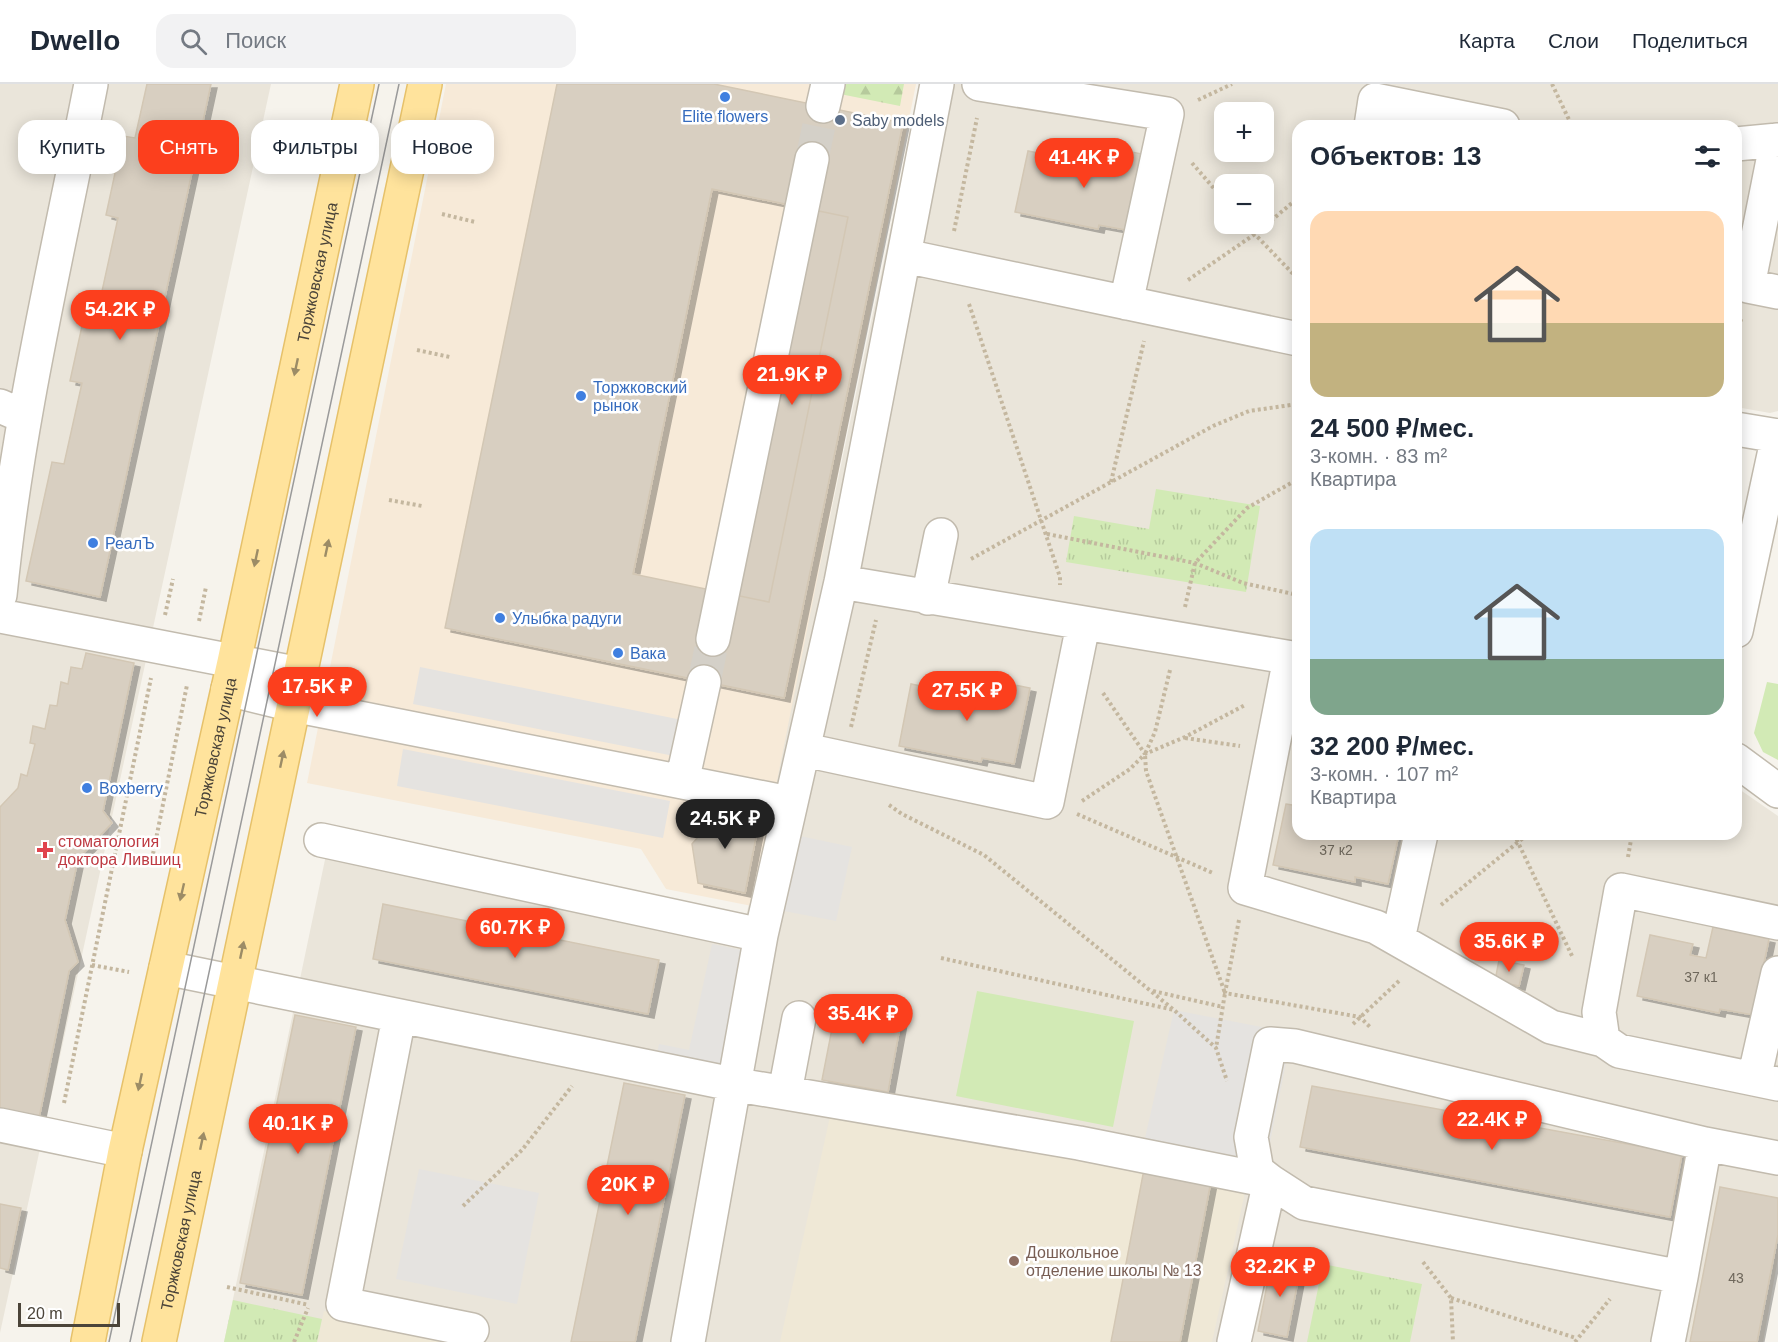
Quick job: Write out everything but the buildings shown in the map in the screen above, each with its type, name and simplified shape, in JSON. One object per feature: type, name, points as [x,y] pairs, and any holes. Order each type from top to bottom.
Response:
[{"type":"main road","name":"Торжковская улица","points":[[88,1342],[125,1151],[231,675],[357,84]]},
{"type":"main road","name":"Торжковская улица","points":[[159,1342],[425,84]]},
{"type":"lane","points":[[0,595],[13,411],[91,84]]},
{"type":"lane","points":[[688,1342],[732,1084],[761,935],[789,803],[804,750],[841,582],[937,84]]},
{"type":"lane","points":[[981,84],[1167,114],[1139,305]]},
{"type":"lane","points":[[1372,120],[1375,100],[1473,120]]},
{"type":"lane","points":[[1742,143],[1778,140],[1748,286],[1778,292]]},
{"type":"lane","points":[[713,639],[812,159]]},
{"type":"lane","points":[[905,256],[1292,338]]},
{"type":"lane","points":[[1742,430],[1778,436],[1742,603]]},
{"type":"lane","points":[[928,598],[941,535]]},
{"type":"lane","points":[[841,582],[928,598],[1073,633],[1178,640],[1290,667],[1284,753],[1245,888],[1376,927],[1551,1027],[1603,1040],[1619,1051],[1766,1082],[1778,973]]},
{"type":"lane","points":[[0,616],[193,654],[231,675],[682,782],[789,803]]},
{"type":"lane","points":[[804,750],[1057,806],[1073,633]]},
{"type":"lane","points":[[682,782],[704,682]]},
{"type":"lane","points":[[1742,764],[1778,791]]},
{"type":"lane","points":[[321,840],[761,935]]},
{"type":"lane","points":[[1412,947],[1421,840]]},
{"type":"lane","points":[[1603,1040],[1599,1012],[1621,890],[1778,923]]},
{"type":"lane","points":[[166,968],[732,1084],[1079,1143],[1270,1181]]},
{"type":"lane","points":[[399,1017],[343,1304],[472,1330]]},
{"type":"lane","points":[[785,1092],[800,1018]]},
{"type":"lane","points":[[1681,1277],[1304,1203],[1257,1171],[1251,1137],[1270,1044],[1289,1044],[1705,1144],[1778,1158]]},
{"type":"lane","points":[[0,1125],[125,1151]]},
{"type":"lane","points":[[1668,1342],[1705,1144]]},
{"type":"lane","points":[[1234,1342],[1270,1181]]},
{"type":"path","points":[[981,84],[950,249],[1047,534],[1073,633],[1145,754],[1146,771],[1225,993]]},
{"type":"path","points":[[1552,84],[1569,120]]},
{"type":"path","points":[[1163,131],[1214,189]]},
{"type":"path","points":[[1274,218],[1292,203]]},
{"type":"path","points":[[442,214],[476,222]]},
{"type":"path","points":[[1111,483],[1139,305],[1163,296],[1255,234],[1292,273]]},
{"type":"path","points":[[417,350],[450,357]]},
{"type":"path","points":[[973,559],[1213,426],[1249,411],[1292,405]]},
{"type":"path","points":[[1057,806],[1130,769],[1145,754],[1155,732],[1195,563],[1247,508],[1292,482]]},
{"type":"path","points":[[389,500],[422,506]]},
{"type":"path","points":[[1047,534],[1195,563],[1243,583],[1292,594]]},
{"type":"path","points":[[63,1108],[173,579]]},
{"type":"path","points":[[153,858],[206,587]]},
{"type":"path","points":[[845,758],[882,590]]},
{"type":"path","points":[[1145,754],[1185,738],[1290,667]]},
{"type":"path","points":[[1185,738],[1284,753]]},
{"type":"path","points":[[885,802],[902,814],[984,855],[1152,991],[1215,1048],[1245,888],[1057,806]]},
{"type":"path","points":[[1516,840],[1574,959]]},
{"type":"path","points":[[1321,1053],[1412,947],[1522,840]]},
{"type":"path","points":[[941,958],[1174,1010]]},
{"type":"path","points":[[128,983],[132,961]]},
{"type":"path","points":[[92,965],[130,972]]},
{"type":"path","points":[[1152,991],[1223,1007]]},
{"type":"path","points":[[463,1206],[522,1150],[597,1055]]},
{"type":"path","points":[[1453,1342],[1451,1298],[1575,1340],[1636,1269]]},
{"type":"path","points":[[227,1287],[309,1305]]},
{"type":"shaded area","points":[[0,84],[271,84],[263,120],[251,120],[251,174],[0,1333]]},
{"type":"shaded area","points":[[446,84],[916,84],[752,906],[666,889],[641,849],[307,783],[428,174],[494,174],[494,120],[439,120]]},
{"type":"shaded area","points":[[921,84],[1778,84],[1778,411],[1770,413],[1742,408],[1742,120],[1292,120],[1292,840],[1742,840],[1742,791],[1778,816],[1778,1258],[1763,1342],[224,1342],[331,831],[745,922]]},
{"type":"shaded area","points":[[420,667],[687,721],[679,757],[413,704]]},
{"type":"shaded area","points":[[403,749],[670,801],[663,838],[397,786]]},
{"type":"shaded area","points":[[800,836],[852,847],[836,921],[784,911]]},
{"type":"shaded area","points":[[712,944],[746,951],[721,1073],[656,1059],[659,1044],[689,1050]]},
{"type":"shaded area","points":[[1174,1010],[1292,1033],[1264,1172],[1143,1147]]},
{"type":"shaded area","name":"Дошкольное отделение школы № 13","points":[[831,1112],[1248,1179],[1212,1342],[780,1342]]},
{"type":"shaded area","points":[[419,1169],[539,1193],[517,1304],[396,1279]]},
{"type":"shaded area","points":[[324,1311],[481,1342],[317,1342]]},
{"type":"green space","points":[[837,84],[904,84],[900,106],[835,93]]},
{"type":"green space","points":[[1156,489],[1260,506],[1246,592],[1066,562],[1074,516],[1149,529]]},
{"type":"green space","points":[[1767,682],[1778,684],[1778,760],[1763,752],[1754,733]]},
{"type":"green space","points":[[977,991],[1134,1021],[1113,1127],[956,1096]]},
{"type":"green space","points":[[1323,1264],[1422,1284],[1410,1342],[1307,1342]]},
{"type":"green space","points":[[233,1300],[322,1319],[317,1342],[224,1342]]},
{"type":"tunnel","points":[[812,159],[823,106]]},
{"type":"tunnel","points":[[704,682],[713,639]]},
{"type":"tram line","points":[[109,1342],[379,84]]},
{"type":"tram line","points":[[130,1342],[399,84]]},
{"type":"place","name":"Elite flowers","points":[[725,97]]},
{"type":"place","name":"Saby models","points":[[840,120]]},
{"type":"place","name":"Торжковский рынок","points":[[581,396]]},
{"type":"place","name":"РеалЪ","points":[[93,543]]},
{"type":"place","name":"Улыбка радуги","points":[[500,618]]},
{"type":"place","name":"Вака","points":[[618,653]]},
{"type":"place","name":"Boxberry","points":[[87,788]]},
{"type":"place","name":"стоматология доктора Лившиц","points":[[45,850]]},
{"type":"place","name":"Дошкольное отделение школы № 13","points":[[1014,1261]]}]
